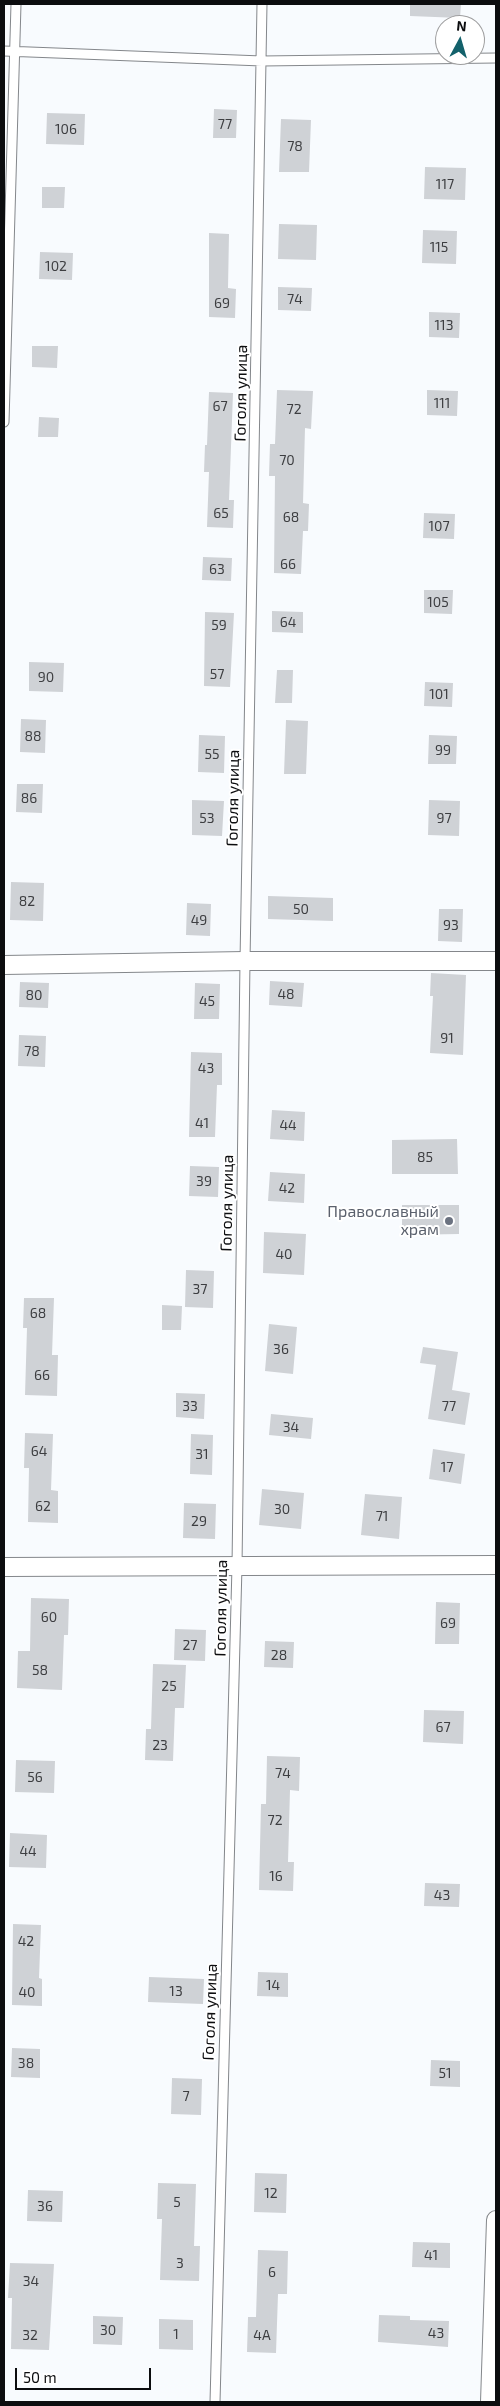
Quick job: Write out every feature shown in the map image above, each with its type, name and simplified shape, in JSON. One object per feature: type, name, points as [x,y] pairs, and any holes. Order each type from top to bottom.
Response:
[{"type":"street","points":[[4,965],[245,961],[496,961]]},
{"type":"street","points":[[4,1567],[496,1564]]},
{"type":"street","points":[[490,2402],[496,2220]]},
{"type":"lane","points":[[4,422],[16,4]]},
{"type":"lane","name":"Гоголя улица","points":[[215,2402],[237,1566],[245,961],[262,4]]},
{"type":"lane","points":[[4,51],[262,61],[496,58]]},
{"type":"building","points":[[410,4],[461,4],[460,15],[410,16]]},
{"type":"building","points":[[214,109],[237,110],[236,138],[213,138]]},
{"type":"building","points":[[47,113],[85,114],[84,145],[46,144]]},
{"type":"building","points":[[281,119],[311,120],[309,172],[279,172]]},
{"type":"building","points":[[425,167],[466,168],[465,200],[424,199]]},
{"type":"building","points":[[42,187],[65,187],[64,208],[42,208]]},
{"type":"building","points":[[279,224],[317,225],[316,260],[278,259]]},
{"type":"building","points":[[423,230],[457,231],[456,264],[422,263]]},
{"type":"building","points":[[209,233],[229,234],[228,288],[236,289],[235,318],[209,317]]},
{"type":"building","points":[[40,252],[73,253],[72,280],[39,279]]},
{"type":"building","points":[[278,287],[312,288],[311,311],[278,310]]},
{"type":"building","points":[[429,312],[460,313],[459,338],[429,337]]},
{"type":"building","points":[[32,346],[58,346],[57,368],[32,367]]},
{"type":"building","points":[[277,390],[313,391],[311,429],[305,428],[303,503],[309,504],[308,531],[303,531],[301,574],[274,573],[275,476],[269,476],[270,444],[275,444]]},
{"type":"building","points":[[427,390],[458,391],[457,416],[427,415]]},
{"type":"building","points":[[209,392],[233,393],[229,500],[234,500],[233,528],[207,527],[209,472],[204,472]]},
{"type":"building","points":[[39,417],[59,418],[58,437],[38,437]]},
{"type":"building","points":[[424,513],[455,514],[454,539],[423,538]]},
{"type":"building","points":[[203,557],[232,558],[231,581],[202,580]]},
{"type":"building","points":[[424,590],[453,590],[452,614],[424,613]]},
{"type":"building","points":[[272,611],[303,612],[303,633],[272,632]]},
{"type":"building","points":[[205,612],[234,613],[230,687],[204,686]]},
{"type":"building","points":[[29,662],[64,663],[63,692],[29,691]]},
{"type":"building","points":[[277,670],[293,670],[292,703],[275,703]]},
{"type":"building","points":[[425,682],[453,683],[452,707],[424,706]]},
{"type":"building","points":[[21,719],[46,720],[45,753],[20,752]]},
{"type":"building","points":[[286,720],[308,721],[306,774],[284,774]]},
{"type":"building","points":[[199,735],[225,736],[224,773],[198,772]]},
{"type":"building","points":[[429,735],[457,736],[456,764],[428,764]]},
{"type":"building","points":[[17,784],[43,784],[42,813],[16,812]]},
{"type":"building","points":[[192,800],[224,801],[222,836],[192,835]]},
{"type":"building","points":[[429,800],[460,801],[459,836],[428,835]]},
{"type":"building","points":[[11,882],[44,883],[43,921],[10,920]]},
{"type":"building","points":[[268,896],[333,898],[333,921],[268,919]]},
{"type":"building","points":[[187,903],[211,904],[210,936],[186,935]]},
{"type":"building","points":[[439,909],[463,909],[462,942],[438,941]]},
{"type":"building","points":[[431,973],[466,975],[463,1055],[430,1053],[433,996],[430,996]]},
{"type":"building","points":[[270,981],[304,983],[302,1007],[269,1005]]},
{"type":"building","points":[[20,982],[49,983],[48,1008],[19,1007]]},
{"type":"building","points":[[195,983],[220,984],[219,1019],[194,1019]]},
{"type":"building","points":[[19,1035],[46,1036],[45,1067],[18,1066]]},
{"type":"building","points":[[191,1052],[222,1053],[222,1085],[217,1085],[215,1137],[189,1137]]},
{"type":"building","points":[[272,1110],[305,1112],[304,1141],[270,1139]]},
{"type":"building","points":[[457,1139],[458,1174],[392,1174],[392,1140]]},
{"type":"building","points":[[190,1166],[219,1167],[218,1197],[189,1196]]},
{"type":"building","points":[[270,1172],[305,1174],[304,1203],[268,1201]]},
{"type":"building","points":[[402,1205],[459,1205],[459,1234],[402,1235]]},
{"type":"building","points":[[264,1232],[306,1234],[304,1275],[263,1273]]},
{"type":"building","points":[[186,1270],[214,1271],[213,1308],[185,1307]]},
{"type":"building","points":[[24,1298],[54,1298],[52,1355],[58,1355],[57,1396],[25,1395],[27,1328],[23,1328]]},
{"type":"building","points":[[162,1305],[182,1306],[181,1330],[162,1330]]},
{"type":"building","points":[[269,1324],[297,1327],[293,1374],[265,1371]]},
{"type":"building","points":[[423,1347],[458,1352],[452,1390],[470,1393],[465,1425],[428,1419],[436,1365],[420,1363]]},
{"type":"building","points":[[176,1393],[205,1394],[204,1419],[176,1417]]},
{"type":"building","points":[[271,1414],[313,1418],[311,1439],[269,1435]]},
{"type":"building","points":[[25,1433],[53,1434],[51,1490],[58,1491],[58,1523],[28,1522],[29,1468],[24,1468]]},
{"type":"building","points":[[191,1434],[213,1435],[212,1475],[190,1474]]},
{"type":"building","points":[[433,1449],[465,1454],[461,1484],[429,1479]]},
{"type":"building","points":[[262,1489],[304,1493],[301,1529],[259,1525]]},
{"type":"building","points":[[365,1494],[402,1497],[399,1539],[361,1535]]},
{"type":"building","points":[[184,1503],[216,1504],[215,1539],[183,1538]]},
{"type":"building","points":[[31,1598],[69,1599],[68,1635],[64,1635],[62,1690],[17,1688],[18,1651],[30,1651]]},
{"type":"building","points":[[436,1602],[460,1603],[459,1644],[435,1644]]},
{"type":"building","points":[[175,1629],[206,1630],[205,1661],[174,1660]]},
{"type":"building","points":[[265,1641],[294,1642],[293,1668],[264,1667]]},
{"type":"building","points":[[153,1664],[186,1665],[184,1708],[175,1708],[173,1761],[145,1760],[146,1729],[151,1729]]},
{"type":"building","points":[[424,1710],[464,1711],[463,1744],[423,1742]]},
{"type":"building","points":[[267,1756],[300,1757],[299,1791],[290,1790],[288,1862],[294,1862],[293,1891],[259,1890],[261,1804],[266,1804]]},
{"type":"building","points":[[16,1760],[55,1761],[54,1793],[15,1792]]},
{"type":"building","points":[[10,1833],[47,1835],[46,1868],[9,1867]]},
{"type":"building","points":[[425,1883],[460,1884],[459,1907],[424,1906]]},
{"type":"building","points":[[13,1924],[41,1925],[39,1978],[42,1979],[42,2006],[12,2005]]},
{"type":"building","points":[[258,1972],[288,1973],[288,1997],[257,1996]]},
{"type":"building","points":[[149,1977],[204,1979],[203,2004],[148,2002]]},
{"type":"building","points":[[12,2048],[40,2049],[40,2078],[11,2077]]},
{"type":"building","points":[[431,2060],[460,2061],[460,2087],[430,2086]]},
{"type":"building","points":[[172,2078],[202,2079],[201,2115],[171,2114]]},
{"type":"building","points":[[255,2173],[287,2174],[286,2213],[254,2212]]},
{"type":"building","points":[[158,2183],[196,2184],[194,2246],[200,2246],[199,2281],[160,2280],[162,2219],[157,2219]]},
{"type":"building","points":[[28,2190],[63,2191],[62,2222],[27,2221]]},
{"type":"building","points":[[413,2242],[450,2243],[450,2268],[412,2267]]},
{"type":"building","points":[[258,2250],[288,2251],[287,2294],[278,2294],[276,2353],[247,2352],[248,2317],[256,2317]]},
{"type":"building","points":[[10,2263],[54,2264],[49,2350],[11,2349],[12,2298],[8,2298]]},
{"type":"building","points":[[379,2315],[410,2316],[410,2320],[449,2321],[448,2347],[378,2342]]},
{"type":"building","points":[[93,2316],[123,2317],[122,2345],[93,2344]]},
{"type":"building","points":[[159,2319],[193,2320],[193,2350],[159,2349]]},
{"type":"place","name":"Православный храм","points":[[449,1221]]}]
